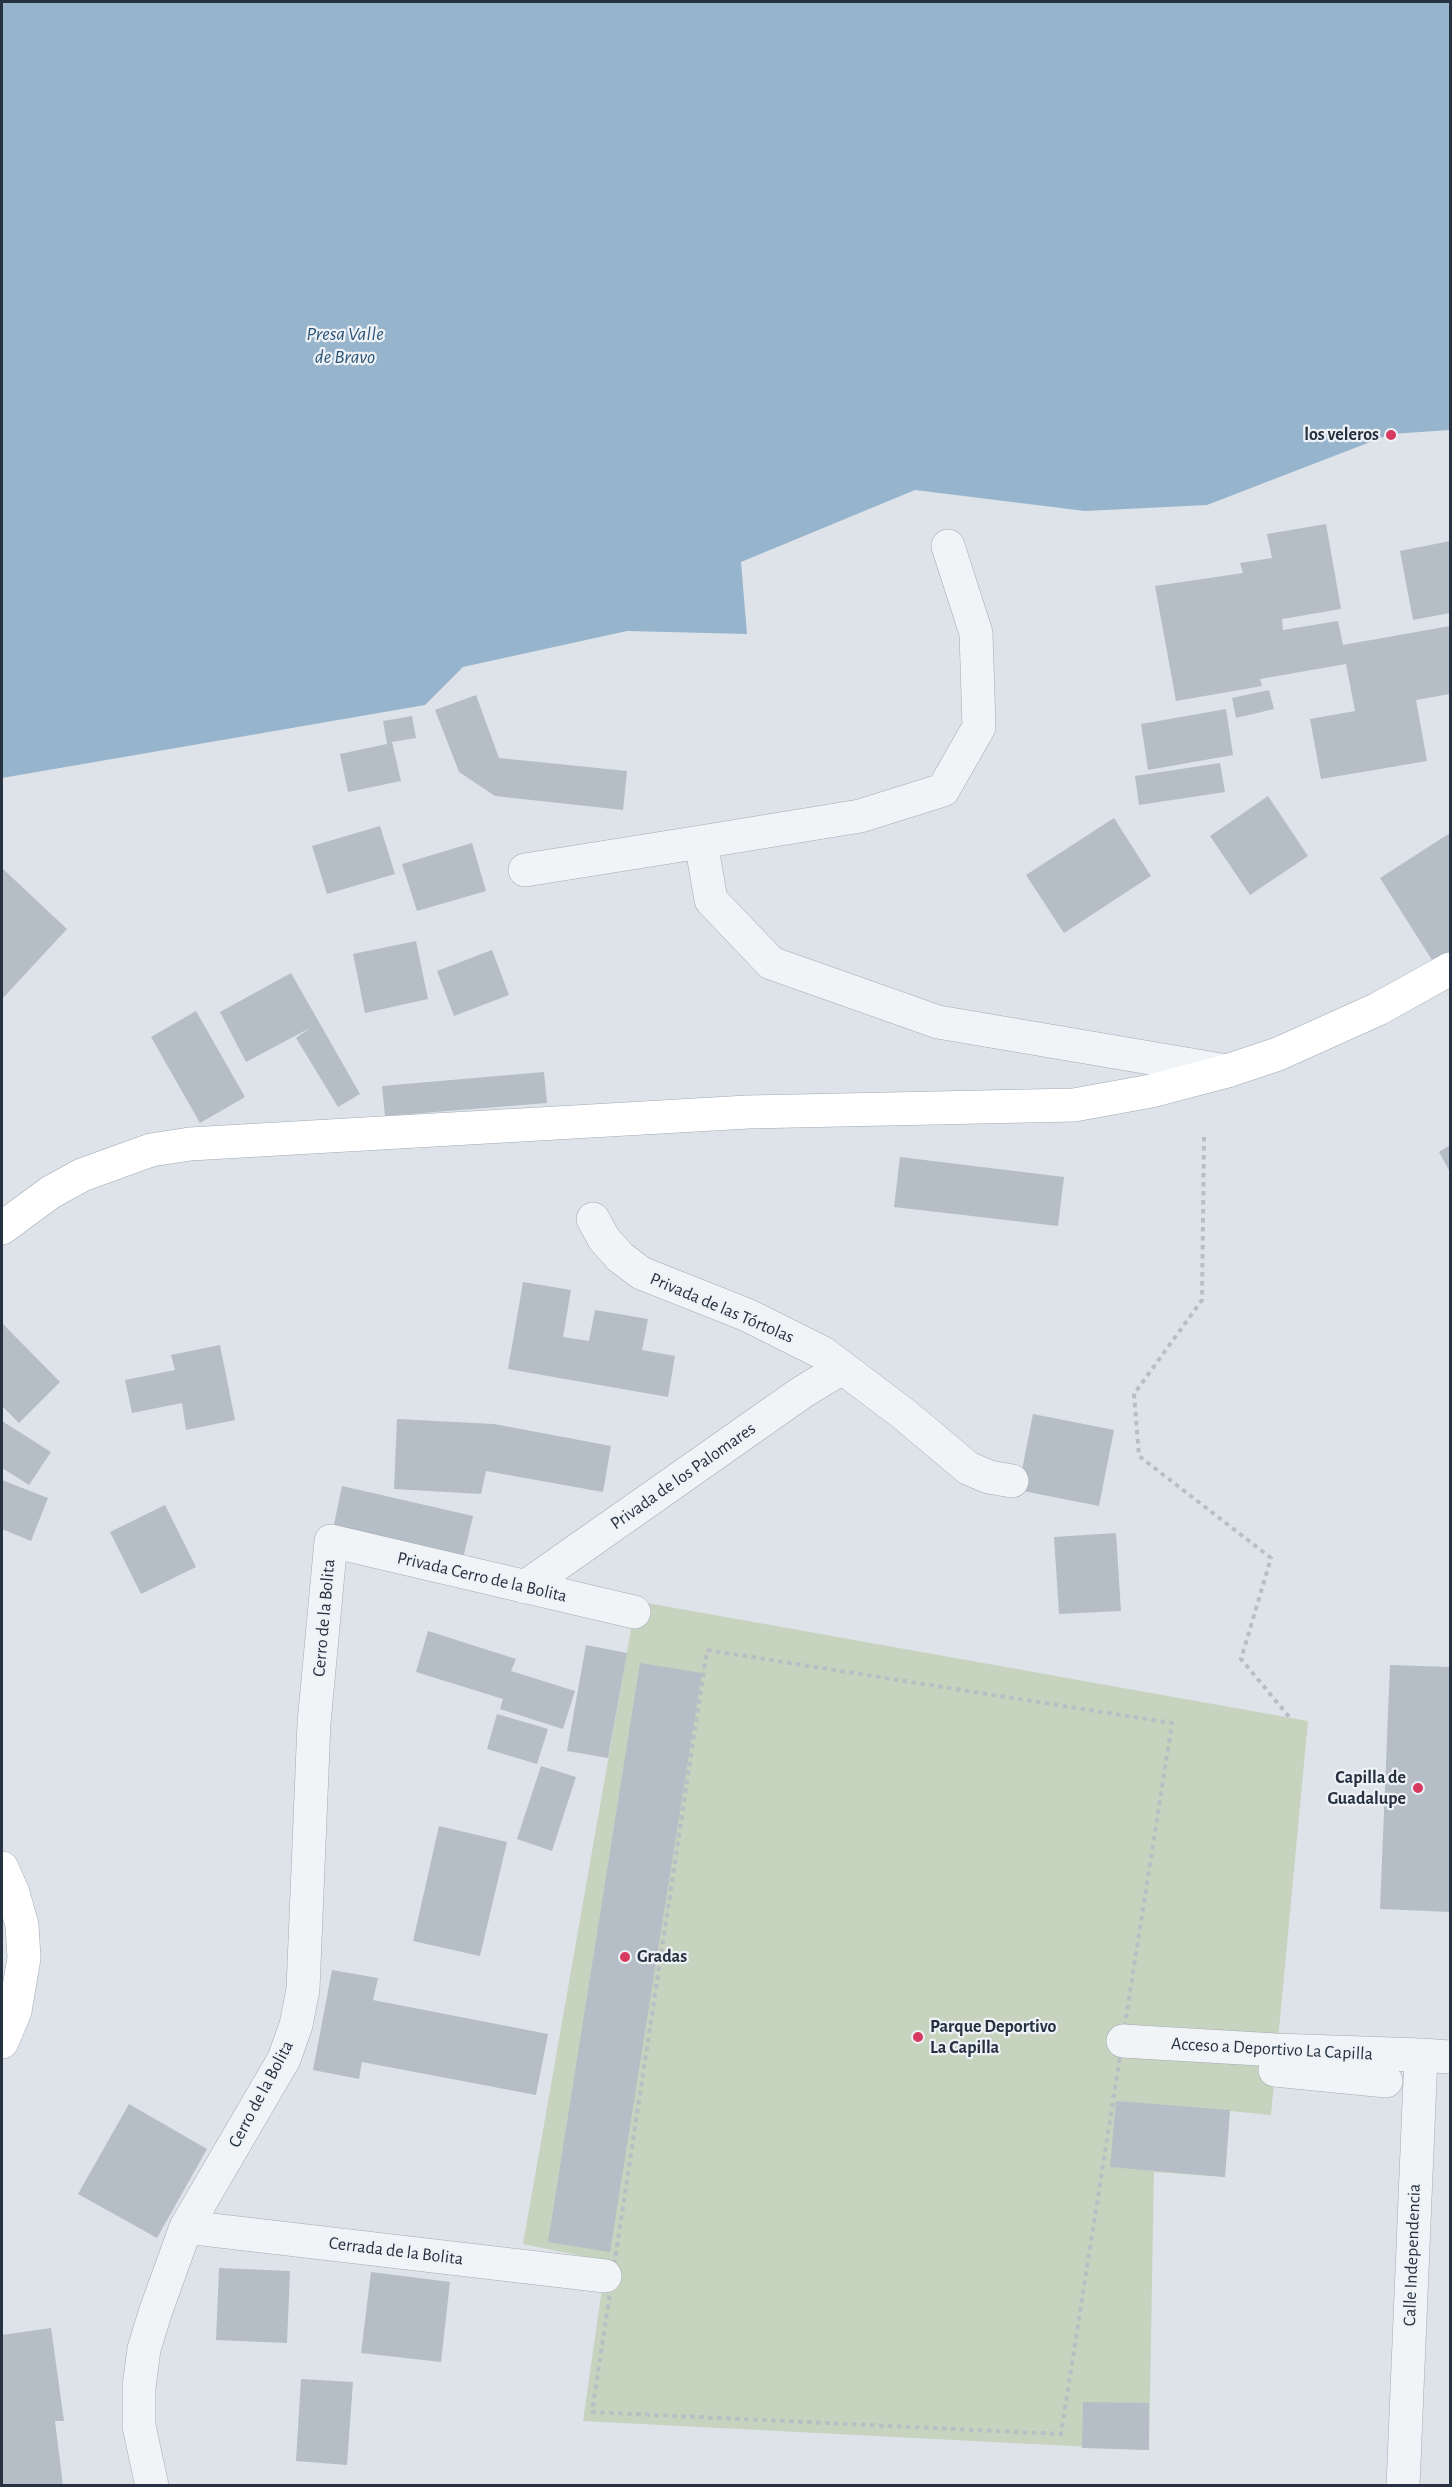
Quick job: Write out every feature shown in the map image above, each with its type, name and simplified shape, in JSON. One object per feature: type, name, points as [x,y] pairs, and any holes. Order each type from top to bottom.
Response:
[{"type":"main road","points":[[2,1228],[51,1192],[82,1175],[151,1150],[190,1144],[748,1112],[1074,1105],[1152,1091],[1227,1071],[1329,1033],[1378,1010],[1450,969]]},
{"type":"main road","points":[[2,1868],[13,1893],[22,1925],[24,1958],[15,2011],[2,2042]]},
{"type":"street","points":[[525,870],[860,816],[943,789],[979,728],[976,633],[948,546]]},
{"type":"street","points":[[701,842],[711,900],[771,963],[938,1022],[1227,1071]]},
{"type":"street","name":"Privada de las Tórtolas","points":[[593,1218],[604,1239],[620,1257],[641,1273],[747,1315],[823,1353],[968,1468],[989,1477],[1012,1481]]},
{"type":"street","name":"Privada de los Palomares","points":[[525,1587],[801,1393],[842,1368]]},
{"type":"street","name":"Privada Cerro de la Bolita","points":[[331,1541],[634,1612]]},
{"type":"street","name":"Cerro de la Bolita","points":[[152,2486],[139,2426],[139,2387],[147,2340],[186,2227],[284,2059],[296,2025],[303,1989],[314,1723],[331,1541]]},
{"type":"street","points":[[1122,2050],[1386,2081]]},
{"type":"street","name":"Acceso a Deportivo La Capilla","points":[[1122,2050],[1275,2050],[1436,2056]]},
{"type":"street","name":"Calle Independencia","points":[[1403,2486],[1436,2056]]},
{"type":"street","name":"Cerrada de la Bolita","points":[[186,2227],[605,2276]]},
{"type":"path","points":[[1203,1137],[1202,1300],[1134,1394],[1139,1456],[1271,1558],[1241,1659],[1290,1718]]},
{"type":"path","points":[[707,1650],[1172,1723],[1122,2050],[1061,2434],[592,2412],[707,1650]]},
{"type":"green space","name":"Parque Deportivo La Capilla","points":[[636,1601],[1308,1721],[1271,2115],[1230,2111],[1225,2177],[1154,2172],[1149,2450],[583,2421],[606,2261],[523,2244]]},
{"type":"water","name":"Presa Valle de Bravo","points":[[2,2],[1450,2],[1450,430],[1391,434],[1207,505],[1085,511],[915,490],[741,562],[747,634],[627,631],[463,667],[425,705],[2,778]]},
{"type":"building","points":[[1326,524],[1341,609],[1282,619],[1283,630],[1338,621],[1343,645],[1450,626],[1450,694],[1416,700],[1427,761],[1321,779],[1310,719],[1355,711],[1346,664],[1260,679],[1262,686],[1176,701],[1155,586],[1243,573],[1240,563],[1272,558],[1267,534]]},
{"type":"building","points":[[1450,541],[1450,613],[1413,620],[1400,551]]},
{"type":"building","points":[[1269,690],[1274,709],[1236,718],[1232,698]]},
{"type":"building","points":[[476,695],[499,758],[627,771],[623,810],[495,796],[459,772],[435,710]]},
{"type":"building","points":[[1226,709],[1233,755],[1148,770],[1141,724]]},
{"type":"building","points":[[412,716],[416,738],[392,742],[401,781],[348,792],[340,754],[387,744],[383,721]]},
{"type":"building","points":[[1220,763],[1225,792],[1139,805],[1135,776]]},
{"type":"building","points":[[1268,796],[1308,856],[1250,895],[1210,836]]},
{"type":"building","points":[[1114,818],[1151,876],[1064,933],[1026,875]]},
{"type":"building","points":[[380,826],[395,874],[327,894],[312,846]]},
{"type":"building","points":[[1450,833],[1450,964],[1439,971],[1380,878]]},
{"type":"building","points":[[472,843],[486,891],[417,911],[402,864]]},
{"type":"building","points":[[2,868],[67,929],[2,999]]},
{"type":"building","points":[[416,941],[428,999],[365,1013],[353,954]]},
{"type":"building","points":[[492,950],[509,995],[454,1016],[437,971]]},
{"type":"building","points":[[291,973],[360,1094],[338,1107],[296,1038],[310,1028],[246,1062],[220,1012]]},
{"type":"building","points":[[196,1011],[245,1097],[200,1123],[151,1037]]},
{"type":"building","points":[[544,1072],[547,1103],[385,1116],[382,1086]]},
{"type":"building","points":[[1450,1145],[1450,1172],[1439,1152]]},
{"type":"building","points":[[900,1157],[1064,1177],[1058,1226],[894,1207]]},
{"type":"building","points":[[523,1282],[571,1290],[563,1337],[589,1341],[595,1310],[648,1319],[642,1350],[675,1356],[668,1397],[508,1369]]},
{"type":"building","points":[[2,1323],[60,1382],[19,1423],[2,1406]]},
{"type":"building","points":[[220,1345],[235,1420],[186,1430],[182,1403],[132,1413],[125,1380],[175,1370],[171,1355]]},
{"type":"building","points":[[1033,1414],[1114,1430],[1099,1506],[1018,1490]]},
{"type":"building","points":[[397,1419],[494,1424],[611,1446],[603,1492],[486,1471],[481,1494],[394,1489]]},
{"type":"building","points":[[2,1421],[51,1452],[29,1485],[2,1468]]},
{"type":"building","points":[[2,1480],[48,1498],[31,1541],[2,1529]]},
{"type":"building","points":[[342,1486],[473,1516],[462,1563],[332,1534]]},
{"type":"building","points":[[165,1505],[196,1567],[141,1594],[110,1532]]},
{"type":"building","points":[[1116,1533],[1121,1611],[1059,1614],[1054,1537]]},
{"type":"building","points":[[428,1631],[516,1659],[511,1671],[575,1691],[563,1729],[500,1709],[503,1699],[416,1672]]},
{"type":"building","points":[[586,1645],[627,1653],[608,1758],[567,1751]]},
{"type":"building","name":"Gradas","points":[[640,1663],[702,1673],[610,2252],[548,2242]]},
{"type":"building","name":"Capilla de Guadalupe","points":[[1390,1665],[1450,1667],[1450,1912],[1380,1909]]},
{"type":"building","points":[[497,1714],[548,1729],[537,1764],[487,1749]]},
{"type":"building","points":[[541,1766],[576,1777],[552,1851],[517,1839]]},
{"type":"building","points":[[439,1826],[507,1842],[480,1956],[413,1941]]},
{"type":"building","points":[[332,1970],[378,1978],[373,2000],[548,2034],[536,2095],[362,2062],[359,2079],[313,2070]]},
{"type":"building","points":[[1116,2101],[1230,2110],[1225,2177],[1110,2167]]},
{"type":"building","points":[[129,2104],[207,2149],[157,2238],[78,2194]]},
{"type":"building","points":[[219,2268],[290,2271],[287,2343],[216,2340]]},
{"type":"building","points":[[371,2272],[450,2282],[441,2362],[361,2353]]},
{"type":"building","points":[[51,2328],[64,2421],[55,2421],[63,2486],[2,2486],[2,2335]]},
{"type":"building","points":[[301,2379],[353,2382],[347,2465],[296,2461]]},
{"type":"building","points":[[1083,2402],[1149,2403],[1149,2450],[1082,2448]]},
{"type":"place","name":"los veleros","points":[[1391,435]]},
{"type":"place","name":"Capilla de Guadalupe","points":[[1418,1788]]},
{"type":"place","name":"Gradas","points":[[625,1957]]},
{"type":"place","name":"Parque Deportivo La Capilla","points":[[918,2037]]}]
